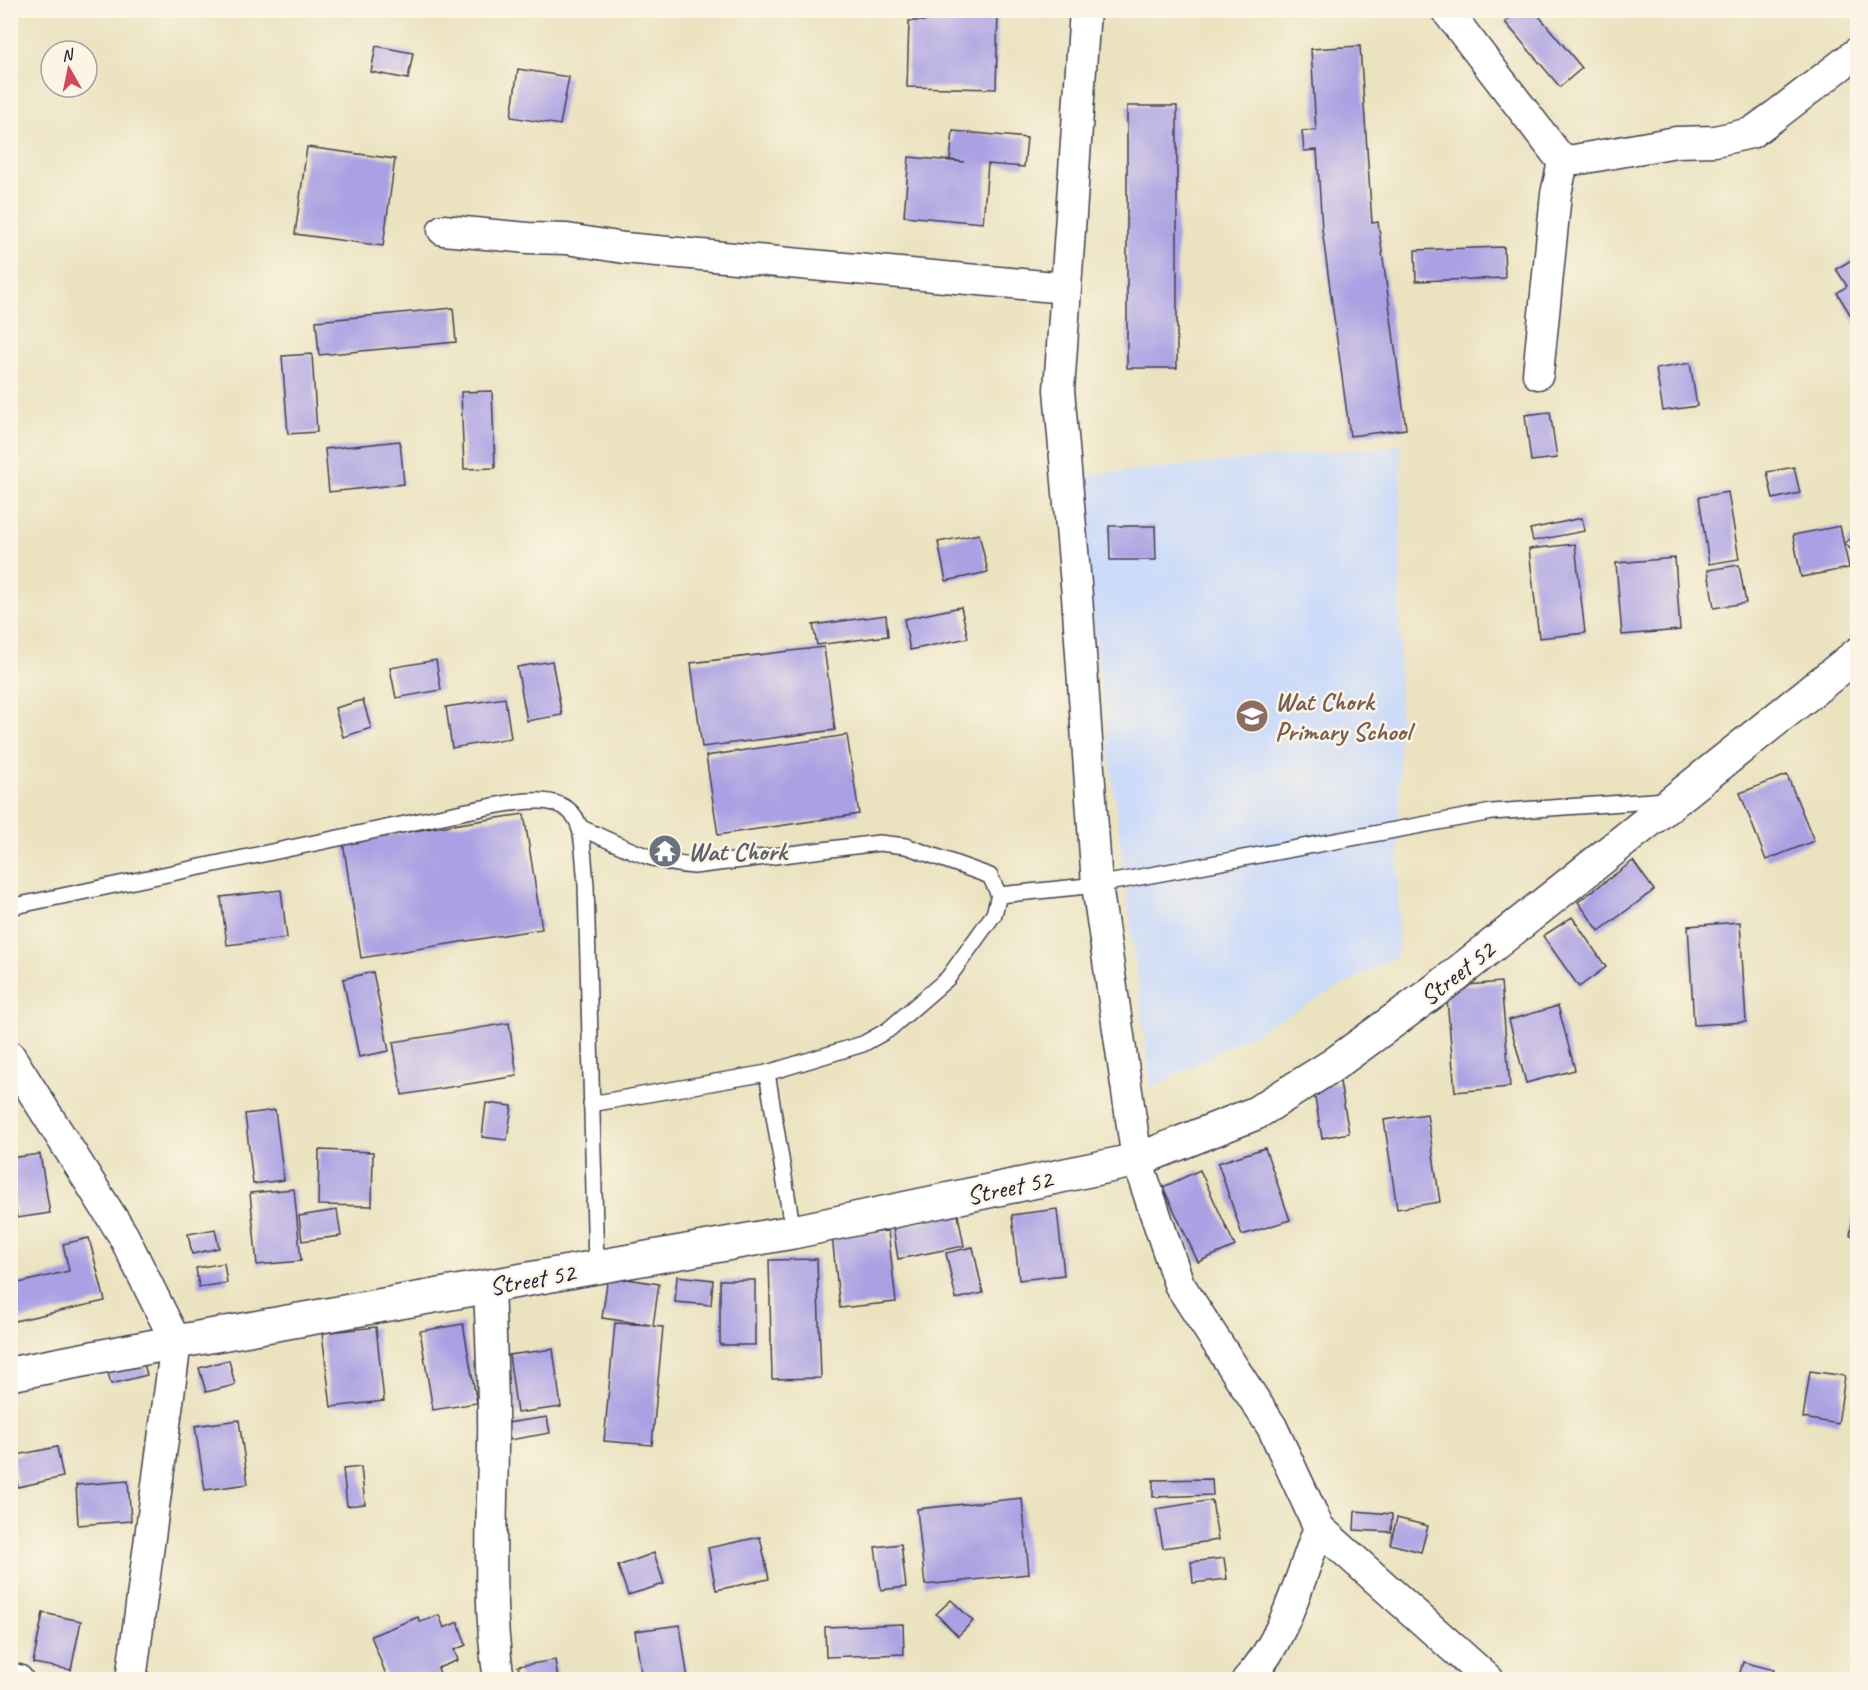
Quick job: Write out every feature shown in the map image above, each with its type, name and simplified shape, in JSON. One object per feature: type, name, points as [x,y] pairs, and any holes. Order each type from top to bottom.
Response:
[{"type":"street","points":[[1085,10],[1059,390],[1078,608],[1097,885],[1137,1160],[1179,1284],[1272,1426],[1319,1528],[1489,1680]]},
{"type":"street","points":[[1446,10],[1563,162],[1556,194],[1538,374]]},
{"type":"street","points":[[1563,162],[1676,142],[1715,141],[1751,133],[1857,52]]},
{"type":"street","points":[[443,230],[528,238],[567,239],[636,249],[1066,288]]},
{"type":"street","name":"Street 52","points":[[10,1374],[176,1342],[793,1232],[1137,1160],[1256,1113],[1333,1065],[1444,984],[1857,654]]},
{"type":"street","points":[[10,1056],[123,1234],[176,1342],[131,1680]]},
{"type":"street","points":[[489,1287],[493,1426],[491,1585],[494,1648],[499,1680]]},
{"type":"street","points":[[1247,1680],[1269,1652],[1290,1605],[1319,1528]]},
{"type":"street","points":[[10,1678],[18,1680]]},
{"type":"lane","points":[[999,895],[1097,885],[1492,812],[1676,799]]},
{"type":"lane","points":[[10,907],[444,815],[537,800],[555,802],[570,812],[579,827],[586,885],[596,1267]]},
{"type":"lane","points":[[579,827],[647,858],[694,866],[879,843],[906,846],[990,876],[999,895],[994,914],[948,978],[888,1030],[863,1044],[767,1073],[591,1104]]},
{"type":"lane","points":[[767,1073],[793,1232]]},
{"type":"shaded area","name":"Wat Chork Primary School","points":[[1401,445],[1398,956],[1151,1088],[1075,476]]},
{"type":"building","points":[[929,10],[998,10],[996,89],[907,87],[909,21],[928,21]]},
{"type":"building","points":[[1519,10],[1534,10],[1582,68],[1560,87],[1505,22]]},
{"type":"building","points":[[376,46],[413,53],[408,79],[371,72]]},
{"type":"building","points":[[1360,46],[1372,223],[1378,222],[1406,429],[1350,436],[1322,229],[1317,150],[1304,151],[1302,131],[1316,130],[1311,49]]},
{"type":"building","points":[[518,69],[569,77],[560,125],[511,117]]},
{"type":"building","points":[[1127,106],[1177,106],[1177,368],[1127,368]]},
{"type":"building","points":[[953,131],[1027,138],[1024,167],[988,164],[983,223],[904,216],[909,157],[964,162],[950,160]]},
{"type":"building","points":[[307,147],[395,159],[383,246],[295,234]]},
{"type":"building","points":[[1504,247],[1505,278],[1416,281],[1415,250]]},
{"type":"building","points":[[1858,256],[1858,327],[1837,293],[1847,286],[1836,269]]},
{"type":"building","points":[[453,308],[456,342],[319,355],[316,321]]},
{"type":"building","points":[[312,354],[317,432],[288,434],[282,356]]},
{"type":"building","points":[[1690,363],[1697,406],[1663,411],[1656,369]]},
{"type":"building","points":[[492,391],[495,468],[464,469],[461,392]]},
{"type":"building","points":[[1550,412],[1557,458],[1531,461],[1525,415]]},
{"type":"building","points":[[400,441],[404,484],[329,492],[325,449]]},
{"type":"building","points":[[1794,467],[1800,493],[1773,499],[1767,472]]},
{"type":"building","points":[[1728,492],[1739,559],[1709,564],[1699,497]]},
{"type":"building","points":[[1582,518],[1585,531],[1533,541],[1530,529]]},
{"type":"building","points":[[1109,526],[1155,526],[1156,560],[1110,560]]},
{"type":"building","points":[[1840,526],[1849,568],[1801,577],[1793,535]]},
{"type":"building","points":[[1858,533],[1858,558],[1845,543]]},
{"type":"building","points":[[979,534],[988,572],[946,581],[938,542]]},
{"type":"building","points":[[1575,544],[1585,633],[1539,638],[1529,549]]},
{"type":"building","points":[[1675,558],[1680,630],[1622,635],[1616,563]]},
{"type":"building","points":[[1739,565],[1746,603],[1714,608],[1708,570]]},
{"type":"building","points":[[961,607],[968,638],[910,650],[904,619]]},
{"type":"building","points":[[886,615],[888,636],[817,645],[813,625]]},
{"type":"building","points":[[824,647],[835,730],[702,747],[691,663]]},
{"type":"building","points":[[436,660],[441,690],[396,698],[390,668]]},
{"type":"building","points":[[552,661],[562,715],[527,721],[517,667]]},
{"type":"building","points":[[505,698],[511,738],[452,748],[446,707]]},
{"type":"building","points":[[363,700],[371,728],[343,737],[335,708]]},
{"type":"building","points":[[847,735],[859,814],[718,835],[706,756]]},
{"type":"building","points":[[1787,775],[1814,841],[1766,860],[1740,793]]},
{"type":"building","points":[[524,814],[542,929],[361,958],[343,842]]},
{"type":"building","points":[[1633,861],[1654,890],[1599,931],[1578,902]]},
{"type":"building","points":[[281,890],[287,938],[227,945],[221,897]]},
{"type":"building","points":[[1572,917],[1606,967],[1579,987],[1543,936]]},
{"type":"building","points":[[1740,922],[1746,1022],[1694,1025],[1688,926]]},
{"type":"building","points":[[373,972],[389,1051],[359,1057],[343,979]]},
{"type":"building","points":[[1501,982],[1510,1087],[1455,1092],[1446,987]]},
{"type":"building","points":[[1558,1006],[1575,1070],[1526,1083],[1509,1020]]},
{"type":"building","points":[[509,1023],[517,1076],[402,1095],[393,1042]]},
{"type":"building","points":[[1340,1082],[1349,1133],[1322,1138],[1313,1087]]},
{"type":"building","points":[[486,1103],[512,1106],[507,1140],[482,1137]]},
{"type":"building","points":[[275,1110],[284,1180],[253,1184],[245,1114]]},
{"type":"building","points":[[1427,1114],[1440,1202],[1397,1209],[1384,1120]]},
{"type":"building","points":[[1265,1148],[1290,1220],[1242,1235],[1218,1163]]},
{"type":"building","points":[[319,1150],[373,1152],[372,1206],[318,1205]]},
{"type":"building","points":[[40,1154],[50,1213],[17,1218],[10,1175],[10,1158]]},
{"type":"building","points":[[1200,1170],[1235,1246],[1198,1262],[1163,1187]]},
{"type":"building","points":[[294,1189],[301,1261],[257,1265],[250,1193]]},
{"type":"building","points":[[1856,1203],[1858,1203],[1858,1236],[1850,1235]]},
{"type":"building","points":[[1057,1209],[1064,1275],[1019,1280],[1012,1215]]},
{"type":"building","points":[[337,1210],[341,1236],[302,1241],[299,1216]]},
{"type":"building","points":[[958,1215],[964,1246],[898,1259],[893,1227]]},
{"type":"building","points":[[215,1229],[219,1248],[192,1254],[188,1234]]},
{"type":"building","points":[[888,1231],[896,1302],[840,1308],[832,1237]]},
{"type":"building","points":[[89,1238],[105,1301],[10,1322],[10,1285],[69,1271],[63,1244]]},
{"type":"building","points":[[973,1247],[983,1293],[956,1299],[946,1253]]},
{"type":"building","points":[[817,1259],[821,1378],[772,1379],[769,1260]]},
{"type":"building","points":[[224,1263],[227,1283],[199,1287],[196,1268]]},
{"type":"building","points":[[608,1276],[659,1284],[653,1326],[663,1327],[652,1445],[604,1441],[615,1323],[651,1325],[602,1318]]},
{"type":"building","points":[[677,1276],[713,1280],[711,1305],[675,1302]]},
{"type":"building","points":[[720,1280],[755,1280],[755,1345],[720,1345]]},
{"type":"building","points":[[463,1324],[477,1403],[433,1410],[420,1331]]},
{"type":"building","points":[[376,1327],[384,1401],[331,1407],[322,1333]]},
{"type":"building","points":[[553,1349],[561,1407],[517,1413],[509,1355]]},
{"type":"building","points":[[142,1355],[147,1375],[111,1384],[106,1365]]},
{"type":"building","points":[[229,1360],[235,1385],[206,1392],[199,1368]]},
{"type":"building","points":[[1810,1371],[1845,1376],[1838,1424],[1803,1418]]},
{"type":"building","points":[[547,1417],[550,1433],[510,1440],[507,1423]]},
{"type":"building","points":[[239,1420],[248,1484],[205,1490],[195,1426]]},
{"type":"building","points":[[57,1447],[63,1477],[18,1487],[12,1456]]},
{"type":"building","points":[[361,1467],[365,1504],[347,1506],[343,1469]]},
{"type":"building","points":[[1212,1479],[1213,1495],[1153,1497],[1153,1480]]},
{"type":"building","points":[[128,1481],[131,1521],[78,1525],[76,1485]]},
{"type":"building","points":[[1022,1498],[1029,1574],[925,1585],[917,1509]]},
{"type":"building","points":[[1212,1500],[1218,1540],[1163,1548],[1156,1509]]},
{"type":"building","points":[[1355,1511],[1392,1514],[1391,1532],[1354,1530]]},
{"type":"building","points":[[1397,1518],[1428,1526],[1421,1552],[1390,1544]]},
{"type":"building","points":[[760,1537],[769,1579],[716,1590],[708,1548]]},
{"type":"building","points":[[901,1544],[906,1587],[881,1590],[875,1547]]},
{"type":"building","points":[[654,1553],[664,1584],[628,1595],[618,1566]]},
{"type":"building","points":[[1224,1558],[1227,1579],[1193,1583],[1191,1562]]},
{"type":"building","points":[[951,1600],[973,1621],[958,1636],[936,1614]]},
{"type":"building","points":[[43,1613],[81,1621],[71,1670],[33,1663]]},
{"type":"building","points":[[439,1615],[444,1628],[458,1622],[466,1645],[454,1650],[458,1660],[438,1668],[441,1676],[432,1680],[388,1680],[371,1636],[418,1617],[420,1622]]},
{"type":"building","points":[[903,1624],[904,1654],[826,1657],[825,1627]]},
{"type":"building","points":[[680,1625],[688,1680],[642,1680],[635,1631]]},
{"type":"building","points":[[555,1660],[558,1680],[521,1680],[518,1666]]},
{"type":"building","points":[[1743,1662],[1774,1670],[1771,1680],[1738,1680]]},
{"type":"place","name":"Wat Chork Primary School","points":[[1252,716]]},
{"type":"place","name":"Wat Chork","points":[[665,851]]}]
